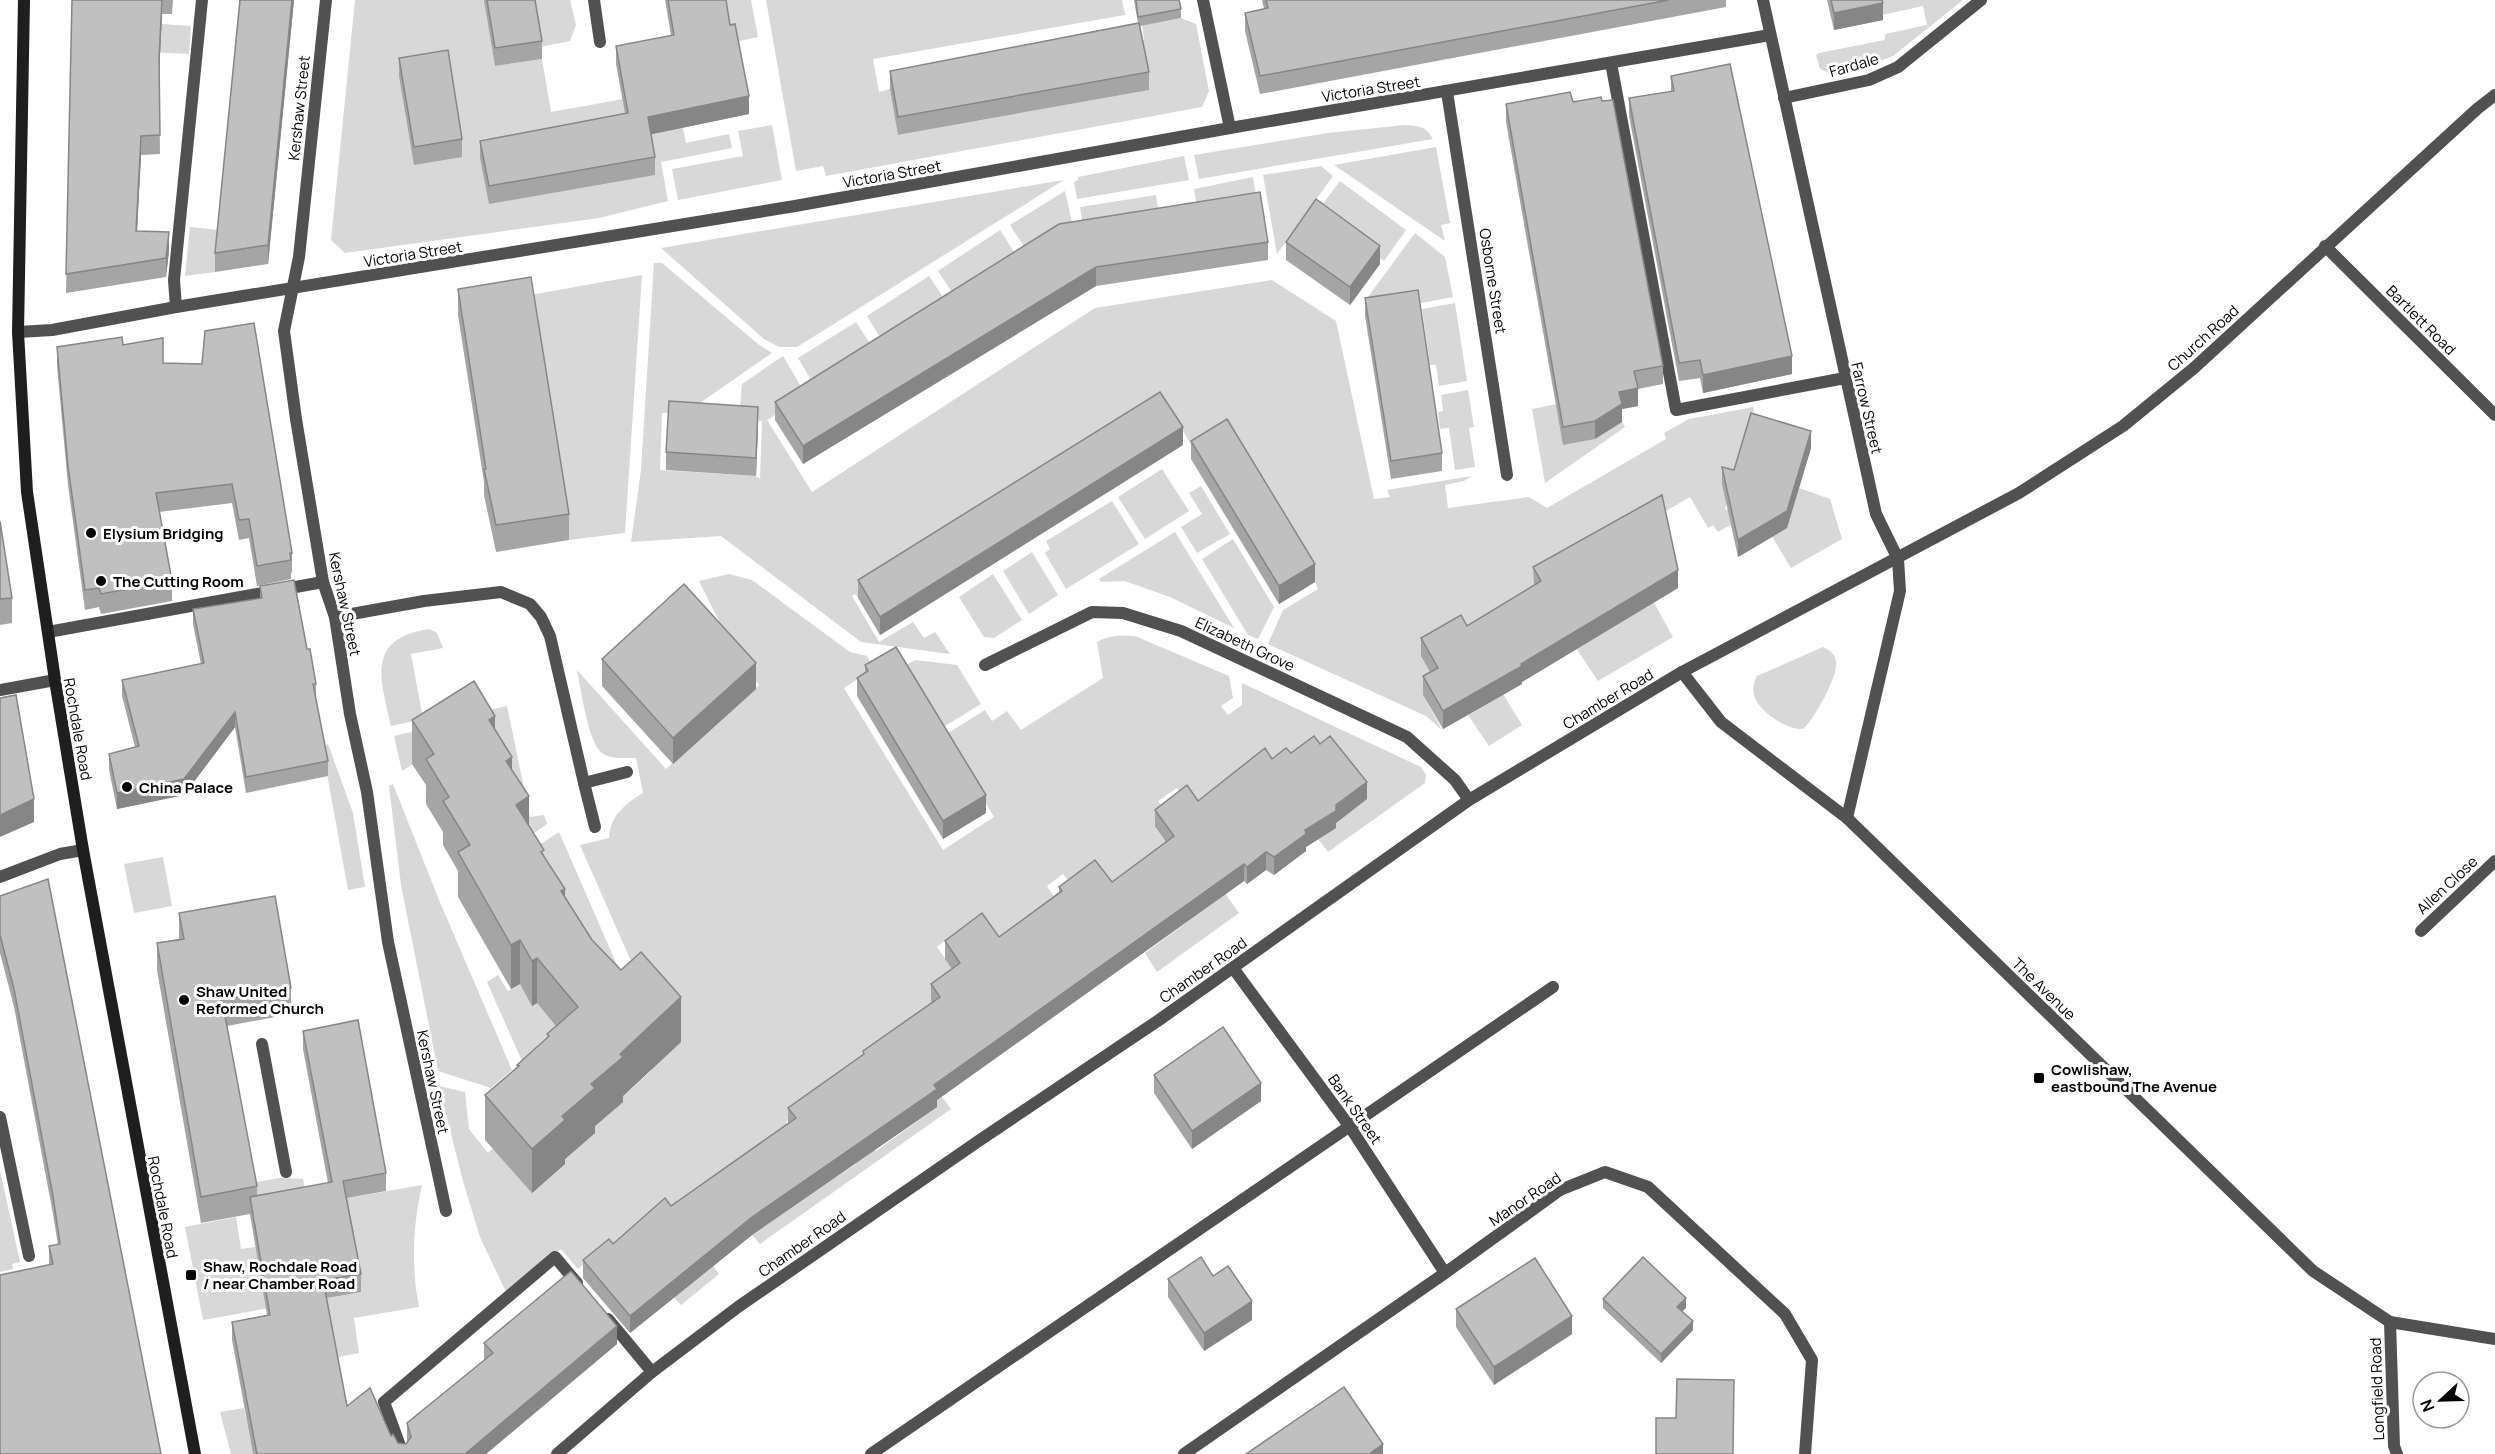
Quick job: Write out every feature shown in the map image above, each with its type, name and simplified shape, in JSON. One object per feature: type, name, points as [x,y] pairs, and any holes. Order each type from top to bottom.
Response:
[{"type":"main road","name":"Rochdale Road","points":[[24,0],[18,332],[27,492],[83,850],[195,1454]]},
{"type":"street","points":[[176,307],[174,280],[202,0]]},
{"type":"street","name":"Kershaw Street","points":[[326,0],[299,256],[284,331],[323,582],[335,616],[350,714],[366,792],[388,942],[446,1211]]},
{"type":"street","points":[[594,0],[600,42]]},
{"type":"street","points":[[1203,0],[1230,128]]},
{"type":"street","name":"Farrow Street","points":[[1763,0],[1876,514],[1898,559],[1900,591],[1847,818]]},
{"type":"street","name":"Fardale","points":[[1784,98],[1869,80],[1898,67],[1981,0]]},
{"type":"street","name":"Victoria Street","points":[[18,332],[45,331],[176,307],[807,204],[1770,35]]},
{"type":"street","points":[[1611,63],[1676,410],[1845,378]]},
{"type":"street","name":"Osborne Street","points":[[1447,92],[1507,475]]},
{"type":"street","name":"Church Road","points":[[1898,559],[2019,493],[2123,426],[2194,368],[2476,109],[2495,95]]},
{"type":"street","name":"Bartlett Road","points":[[2325,246],[2495,415]]},
{"type":"street","name":"Chamber Road","points":[[557,1454],[652,1372],[738,1307],[1233,968],[1469,800],[1682,672],[1898,559]]},
{"type":"street","points":[[48,632],[323,582]]},
{"type":"street","points":[[335,616],[424,601],[501,592],[530,604],[541,617],[550,636],[595,827]]},
{"type":"street","name":"Elizabeth Grove","points":[[985,665],[1092,612],[1123,613],[1181,631],[1407,737],[1455,780],[1469,800]]},
{"type":"street","name":"The Avenue","points":[[1682,672],[1721,722],[1847,818],[2313,1272],[2390,1323]]},
{"type":"street","points":[[0,690],[55,680]]},
{"type":"street","points":[[584,783],[627,772]]},
{"type":"street","points":[[0,877],[60,854],[83,850]]},
{"type":"street","name":"Allen Close","points":[[2421,931],[2495,861]]},
{"type":"street","name":"Bank Street","points":[[1233,968],[1350,1127],[1445,1273]]},
{"type":"street","points":[[871,1454],[1553,987]]},
{"type":"street","points":[[262,1044],[286,1172]]},
{"type":"street","points":[[0,1117],[29,1256]]},
{"type":"street","name":"Manor Road","points":[[1184,1454],[1445,1273],[1560,1190],[1605,1172],[1648,1187],[1785,1314],[1812,1360],[1804,1454]]},
{"type":"street","points":[[404,1454],[384,1402],[555,1257],[584,1291]]},
{"type":"street","points":[[599,1308],[652,1372]]},
{"type":"street","points":[[2390,1323],[2495,1339]]},
{"type":"street","name":"Longfield Road","points":[[2390,1323],[2394,1446],[2397,1454]]},
{"type":"shaded area","points":[[355,0],[485,0],[495,66],[542,59],[551,112],[640,96],[647,131],[682,124],[686,143],[729,134],[732,148],[661,162],[668,201],[599,218],[345,253],[331,240]]},
{"type":"shaded area","points":[[532,0],[570,0],[576,25],[570,41],[540,47]]},
{"type":"shaded area","points":[[722,0],[751,0],[758,37],[730,43]]},
{"type":"shaded area","points":[[766,0],[1122,0],[1125,15],[873,59],[879,92],[890,89],[899,135],[1148,90],[1139,41],[1144,40],[1142,25],[1181,18],[1196,24],[1209,91],[1202,107],[826,176],[823,166],[796,171]]},
{"type":"shaded area","points":[[1870,0],[1963,0],[1893,56],[1872,64],[1845,69],[1827,72],[1820,69],[1816,55],[1819,53],[1885,40],[1885,34],[1927,25],[1923,6],[1873,17]]},
{"type":"shaded area","points":[[148,23],[191,26],[189,54],[133,51]]},
{"type":"shaded area","points":[[772,125],[782,180],[678,200],[672,169],[743,156],[738,131]]},
{"type":"shaded area","points":[[1405,125],[1422,127],[1433,139],[1199,179],[1194,155],[1328,133]]},
{"type":"shaded area","points":[[1436,147],[1450,223],[1441,225],[1445,241],[1334,165]]},
{"type":"shaded area","points":[[1184,156],[1189,180],[1077,199],[1074,182],[1078,180],[1078,177]]},
{"type":"shaded area","points":[[1321,166],[1333,176],[1277,254],[1263,175]]},
{"type":"shaded area","points":[[1253,177],[1258,207],[1199,217],[1194,189]]},
{"type":"shaded area","points":[[1064,180],[797,347],[779,347],[764,339],[661,248]]},
{"type":"shaded area","points":[[1340,181],[1406,230],[1384,261],[1317,212]]},
{"type":"shaded area","points":[[1065,191],[1074,231],[1028,253],[1010,225]]},
{"type":"shaded area","points":[[1156,195],[1160,220],[1084,233],[1080,207]]},
{"type":"shaded area","points":[[190,227],[218,230],[215,272],[185,276]]},
{"type":"shaded area","points":[[1000,230],[1018,258],[955,297],[938,271]]},
{"type":"shaded area","points":[[1415,233],[1445,257],[1453,297],[1398,306],[1377,302],[1368,297]]},
{"type":"shaded area","points":[[654,263],[662,263],[758,344],[772,353],[687,412],[662,413],[660,470],[756,476],[760,479],[762,421],[739,419],[742,384],[783,356],[806,395],[767,420],[812,492],[1095,308],[1272,280],[1336,321],[1374,499],[1390,497],[1387,490],[1472,476],[1464,481],[1445,485],[1448,508],[1529,497],[1547,508],[1666,439],[1664,433],[1689,419],[1754,407],[1751,429],[1725,509],[1787,528],[1799,488],[1830,499],[1842,539],[1791,568],[1768,530],[1741,519],[1718,532],[1713,525],[1708,528],[1690,497],[1638,527],[1654,603],[1673,637],[1598,681],[1533,584],[1550,614],[1481,658],[1522,725],[1489,746],[1468,715],[1498,697],[1438,686],[1423,695],[1442,730],[1426,716],[1268,644],[1283,610],[1318,589],[1315,582],[1193,448],[1163,397],[858,598],[855,594],[852,596],[879,642],[913,622],[924,638],[935,632],[950,654],[861,642],[721,536],[631,542],[641,470]]},
{"type":"shaded area","points":[[642,275],[625,533],[569,540],[530,295]]},
{"type":"shaded area","points":[[929,276],[947,303],[884,344],[867,316]]},
{"type":"shaded area","points":[[1455,303],[1467,381],[1439,386],[1436,365],[1430,365],[1422,309]]},
{"type":"shaded area","points":[[856,322],[875,351],[816,388],[798,358]]},
{"type":"shaded area","points":[[1468,390],[1474,427],[1469,428],[1475,467],[1455,470],[1449,428],[1440,429],[1438,412],[1443,411],[1441,395]]},
{"type":"shaded area","points":[[1557,404],[1595,439],[1622,422],[1625,427],[1545,483],[1532,409]]},
{"type":"shaded area","points":[[1162,469],[1189,511],[1145,539],[1118,497]]},
{"type":"shaded area","points":[[1201,486],[1230,534],[1197,553],[1181,527],[1202,514],[1189,493]]},
{"type":"shaded area","points":[[1112,501],[1139,544],[1066,589],[1045,553],[1050,549],[1046,541]]},
{"type":"shaded area","points":[[1175,532],[1234,628],[1170,597],[1125,581],[1101,582],[1099,579]]},
{"type":"shaded area","points":[[1233,539],[1274,607],[1258,639],[1248,635],[1202,559]]},
{"type":"shaded area","points":[[1032,552],[1058,595],[1029,614],[1003,571]]},
{"type":"shaded area","points":[[729,574],[752,580],[850,652],[867,656],[871,663],[870,671],[844,688],[943,850],[994,817],[945,735],[985,710],[992,721],[1007,711],[1021,730],[1103,678],[1097,642],[1116,636],[1135,636],[1229,676],[1233,698],[1221,706],[1228,715],[1242,705],[1242,683],[1421,767],[1426,775],[1425,783],[1328,852],[1315,835],[1321,837],[1336,828],[1336,823],[1367,799],[1200,820],[1177,788],[1158,801],[1169,816],[1155,828],[1169,846],[1189,843],[1239,913],[1157,972],[1145,953],[1213,903],[1176,852],[1112,900],[1076,892],[1063,874],[1047,886],[1070,921],[1006,949],[956,932],[937,947],[964,985],[946,1023],[928,1078],[951,1109],[760,1244],[752,1235],[782,1214],[702,1251],[719,1274],[681,1305],[673,1296],[665,1231],[602,1249],[578,1269],[561,1249],[506,1292],[480,1237],[439,1086],[465,1092],[469,1129],[488,1153],[492,1149],[562,1161],[594,1133],[591,1129],[622,1102],[620,1099],[651,1071],[634,968],[580,845],[609,838],[615,817],[643,793],[636,758],[619,758],[603,754],[593,739],[577,670],[666,769],[759,685],[730,643],[699,581]],"holes":[[[834,1093],[937,1107],[876,1151]],[[808,1106],[823,1117],[856,1164],[801,1200],[796,1135],[786,1122]]]},
{"type":"shaded area","points":[[993,574],[1022,620],[994,638],[984,637],[959,597]]},
{"type":"shaded area","points":[[429,629],[437,633],[443,648],[411,654],[423,719],[391,726],[382,677],[382,664],[386,652],[395,642],[409,634]]},
{"type":"shaded area","points":[[1823,647],[1829,650],[1836,659],[1835,671],[1824,699],[1803,729],[1781,723],[1767,713],[1757,701],[1753,690],[1757,676]]},
{"type":"shaded area","points":[[915,660],[957,665],[981,704],[942,728],[903,667]]},
{"type":"shaded area","points":[[507,706],[530,817],[544,815],[547,824],[527,838],[474,726],[402,771],[394,736],[464,720],[466,715]]},
{"type":"shaded area","points":[[328,744],[353,813],[365,887],[348,890],[322,746]]},
{"type":"shaded area","points":[[393,784],[439,900],[512,1070],[491,1088],[438,1071],[401,885],[389,786]]},
{"type":"shaded area","points":[[559,832],[617,965],[522,1061],[487,982],[498,975],[508,991],[520,984],[521,857]]},
{"type":"shaded area","points":[[163,857],[172,906],[134,913],[124,864]]},
{"type":"shaded area","points":[[0,1170],[20,1262],[12,1264],[13,1269],[0,1272]]},
{"type":"shaded area","points":[[280,1178],[303,1179],[308,1205],[422,1185],[414,1246],[419,1307],[354,1318],[359,1353],[333,1358],[257,1213],[251,1183]]},
{"type":"shaded area","points":[[236,1217],[241,1249],[274,1244],[286,1305],[203,1320],[185,1227]]},
{"type":"shaded area","points":[[244,1408],[253,1454],[231,1454],[220,1412]]},
{"type":"building","points":[[72,0],[162,0],[159,58],[160,135],[141,136],[136,231],[169,232],[166,258],[66,274]]},
{"type":"building","points":[[240,0],[292,0],[268,245],[215,253]]},
{"type":"building","points":[[487,0],[535,0],[542,41],[495,48]]},
{"type":"building","points":[[668,0],[726,0],[730,25],[735,24],[749,96],[648,117],[655,157],[489,186],[480,141],[628,113],[616,46],[674,35]]},
{"type":"building","points":[[1136,0],[1179,0],[1181,9],[1138,17]]},
{"type":"building","points":[[1266,0],[1669,0],[1260,76],[1245,13],[1268,8]]},
{"type":"building","points":[[1831,0],[1882,0],[1883,3],[1834,13]]},
{"type":"building","points":[[1139,23],[1149,72],[898,117],[890,71]]},
{"type":"building","points":[[448,50],[462,139],[414,147],[399,58]]},
{"type":"building","points":[[1730,64],[1792,356],[1703,375],[1700,360],[1679,363],[1629,98],[1674,91],[1671,76]]},
{"type":"building","points":[[1570,92],[1573,102],[1601,97],[1602,101],[1613,100],[1663,366],[1634,371],[1638,388],[1619,392],[1622,404],[1595,421],[1563,427],[1506,104]]},
{"type":"building","points":[[1260,192],[1268,242],[1096,267],[803,446],[775,402],[1059,224]]},
{"type":"building","points":[[1316,199],[1380,246],[1350,287],[1286,242]]},
{"type":"building","points":[[531,277],[569,514],[496,525],[484,469],[486,469],[458,289]]},
{"type":"building","points":[[1418,290],[1442,453],[1391,461],[1365,298]]},
{"type":"building","points":[[254,323],[292,553],[290,553],[291,560],[257,566],[249,519],[239,520],[232,484],[156,493],[172,581],[101,594],[99,588],[85,590],[68,466],[57,347],[122,337],[123,345],[163,338],[163,363],[202,364],[205,331]]},
{"type":"building","points":[[1160,392],[1183,427],[880,617],[858,580]]},
{"type":"building","points":[[669,401],[758,407],[756,458],[666,452]]},
{"type":"building","points":[[1751,413],[1811,431],[1787,511],[1738,540],[1722,467],[1734,470]]},
{"type":"building","points":[[1227,419],[1315,564],[1279,586],[1191,441]]},
{"type":"building","points":[[1662,495],[1678,570],[1521,664],[1522,666],[1443,711],[1423,676],[1438,668],[1421,638],[1461,615],[1467,626],[1541,581],[1533,567]]},
{"type":"building","points":[[0,521],[12,598],[0,599]]},
{"type":"building","points":[[294,580],[307,649],[310,649],[316,684],[313,684],[328,761],[246,777],[235,712],[184,779],[117,793],[109,754],[139,746],[122,680],[204,663],[193,609],[262,598],[260,586]]},
{"type":"building","points":[[684,584],[756,663],[673,738],[602,659]]},
{"type":"building","points":[[896,647],[986,795],[943,821],[857,678],[868,671],[865,665]]},
{"type":"building","points":[[474,681],[495,716],[489,720],[512,757],[506,761],[529,796],[516,805],[544,850],[541,852],[565,889],[561,891],[592,940],[621,970],[641,952],[681,997],[620,1054],[623,1057],[591,1084],[595,1088],[562,1116],[565,1120],[532,1149],[485,1095],[519,1066],[517,1065],[549,1036],[547,1034],[578,1007],[537,958],[532,961],[520,940],[511,945],[458,852],[470,845],[443,801],[449,797],[426,759],[434,754],[412,720]]},
{"type":"building","points":[[16,695],[34,799],[0,815],[0,698]]},
{"type":"building","points":[[1314,736],[1320,744],[1330,736],[1367,782],[1336,805],[1336,811],[1305,830],[1306,834],[1274,857],[1266,852],[1247,867],[1244,864],[934,1085],[937,1089],[752,1217],[630,1316],[583,1260],[609,1239],[613,1244],[665,1198],[671,1206],[796,1118],[788,1108],[864,1054],[863,1051],[940,997],[931,984],[960,963],[945,941],[982,913],[999,937],[1062,891],[1059,887],[1095,860],[1112,882],[1174,836],[1155,810],[1187,785],[1198,801],[1265,748],[1272,759],[1286,748],[1291,753]]},
{"type":"building","points":[[48,879],[161,1454],[0,1454],[0,1275],[53,1264],[49,1246],[60,1244],[14,989],[0,935],[0,896]]},
{"type":"building","points":[[275,896],[291,988],[222,1000],[257,1186],[201,1197],[157,943],[184,939],[179,913]]},
{"type":"building","points":[[358,1020],[386,1173],[343,1181],[361,1274],[323,1280],[347,1406],[370,1388],[391,1436],[393,1434],[398,1443],[406,1444],[411,1437],[407,1423],[493,1353],[484,1343],[571,1271],[617,1326],[465,1454],[257,1454],[232,1322],[270,1315],[250,1197],[332,1182],[303,1031]]},
{"type":"building","points":[[1223,1027],[1261,1083],[1192,1131],[1154,1075]]},
{"type":"building","points":[[1201,1257],[1213,1276],[1228,1266],[1252,1301],[1204,1333],[1168,1279]]},
{"type":"building","points":[[1643,1257],[1686,1298],[1677,1307],[1693,1321],[1661,1354],[1603,1299]]},
{"type":"building","points":[[1535,1258],[1572,1316],[1494,1367],[1456,1309]]},
{"type":"building","points":[[1677,1379],[1734,1380],[1733,1454],[1656,1454],[1656,1418],[1676,1418]]},
{"type":"building","points":[[1344,1387],[1383,1444],[1369,1454],[1246,1454]]},
{"type":"place","name":"Elysium Bridging","points":[[91,533]]},
{"type":"place","name":"The Cutting Room","points":[[101,581]]},
{"type":"place","name":"China Palace","points":[[127,787]]},
{"type":"place","name":"Shaw United Reformed Church","points":[[184,1000]]},
{"type":"place","name":"Cowlishaw, eastbound The Avenue","points":[[2039,1078]]},
{"type":"place","name":"Shaw, Rochdale Road / near Chamber Road","points":[[191,1275]]}]
